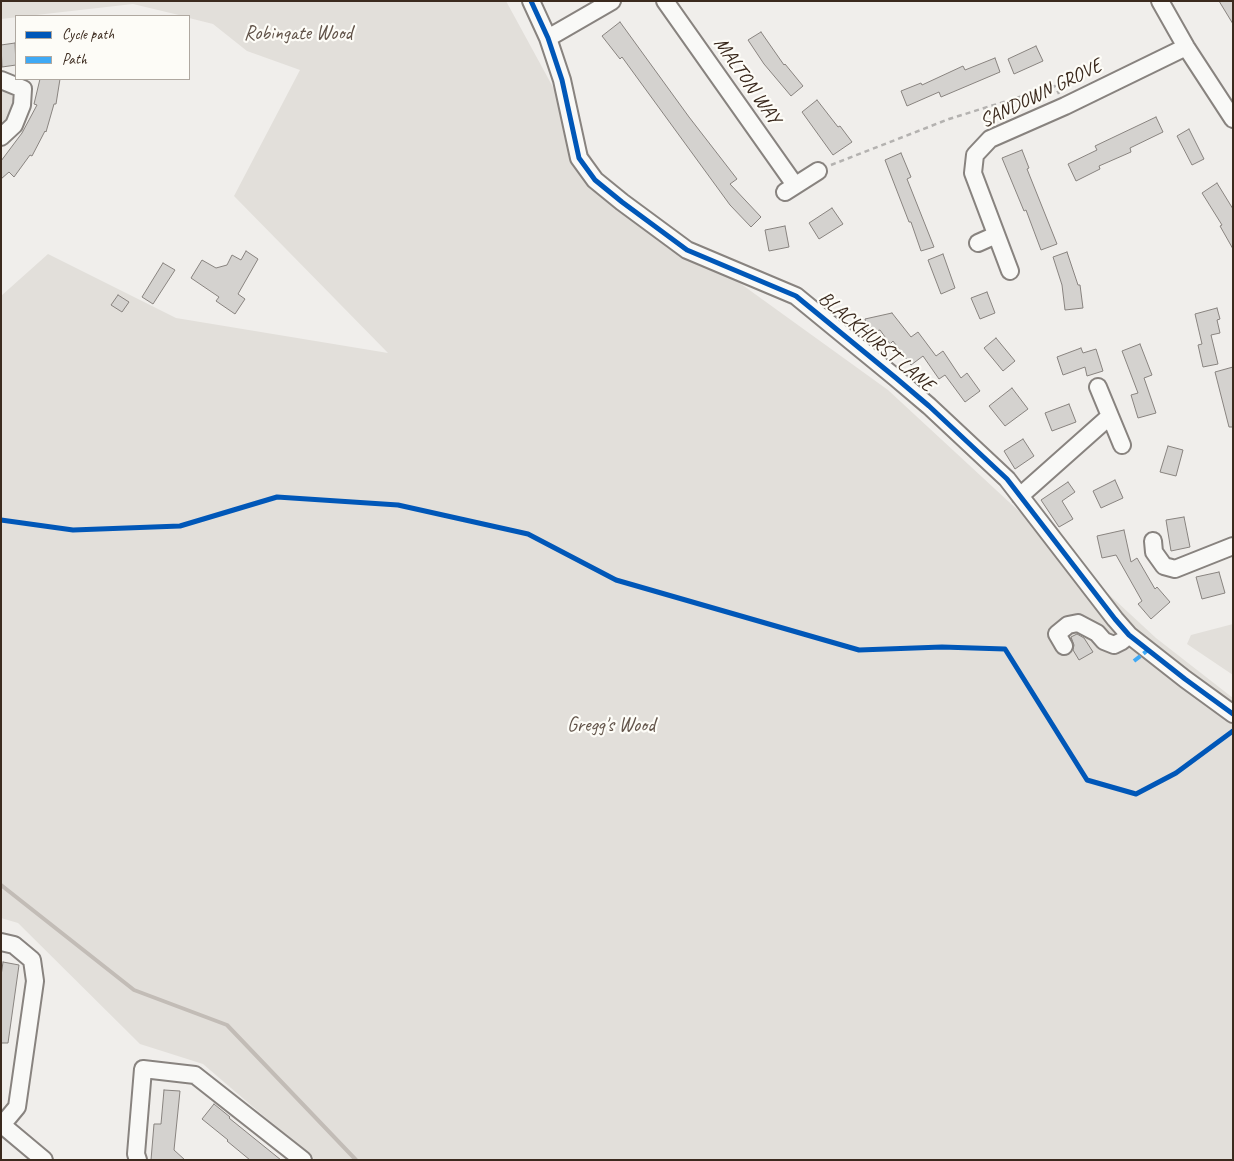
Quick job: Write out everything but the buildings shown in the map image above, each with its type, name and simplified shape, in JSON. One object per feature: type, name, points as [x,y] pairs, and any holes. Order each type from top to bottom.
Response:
[{"type":"street","name":"BLACKHURST LANE","points":[[531,1],[548,38],[562,80],[579,158],[595,180],[687,250],[796,296],[929,406],[1007,479],[1129,635],[1233,714]]},
{"type":"street","points":[[548,38],[612,1]]},
{"type":"street","name":"MALTON WAY","points":[[665,1],[790,188],[818,170]]},
{"type":"street","points":[[1160,1],[1186,47],[1233,119]]},
{"type":"street","name":"SANDOWN GROVE","points":[[1010,271],[973,173],[975,155],[990,139],[1065,106],[1186,47]]},
{"type":"street","points":[[1,80],[27,84],[22,105],[14,125],[1,137]]},
{"type":"street","points":[[978,243],[996,235]]},
{"type":"street","points":[[1098,387],[1122,445]]},
{"type":"street","points":[[1020,496],[1110,416]]},
{"type":"street","points":[[1153,541],[1154,552],[1164,566],[1176,569],[1233,546]]},
{"type":"street","points":[[1064,646],[1056,634],[1068,626],[1078,623],[1097,632],[1104,641],[1114,645],[1129,635]]},
{"type":"street","points":[[1,942],[14,945],[32,960],[35,981],[17,1107],[2,1125],[44,1160]]},
{"type":"street","points":[[138,1160],[136,1154],[143,1069],[195,1075],[303,1160]]},
{"type":"path","points":[[818,170],[949,119],[1055,86],[1065,106]]},
{"type":"green space","name":"Gregg's Wood","points":[[1,1],[506,1],[608,188],[888,390],[1156,638],[1233,698],[1233,1160],[315,1160],[203,1064],[140,1044],[18,923],[1,918],[1,296],[48,254],[176,318],[388,353],[234,196],[300,70],[247,51],[213,24],[190,18],[190,15],[179,15],[133,4],[36,15],[15,15],[15,17],[1,19]]},
{"type":"green space","points":[[1,86],[8,89],[15,101],[13,117],[8,125],[1,124]]},
{"type":"green space","points":[[1233,624],[1233,675],[1187,644],[1191,635]]},
{"type":"waterway","points":[[1,885],[134,990],[227,1025],[356,1160]]},
{"type":"marked path","points":[[1134,661],[1148,650]]},
{"type":"cycle path","points":[[531,1],[548,38],[562,80],[579,158],[595,180],[687,250],[796,296],[896,378],[1007,479],[1129,635],[1233,714]]},
{"type":"cycle path","points":[[1,520],[73,530],[180,526],[277,497],[398,505],[528,534],[616,580],[859,650],[942,647],[1005,649],[1087,780],[1136,794],[1176,773],[1233,731]]},
{"type":"park label","name":"Robingate Wood","points":[[298,34]]}]
